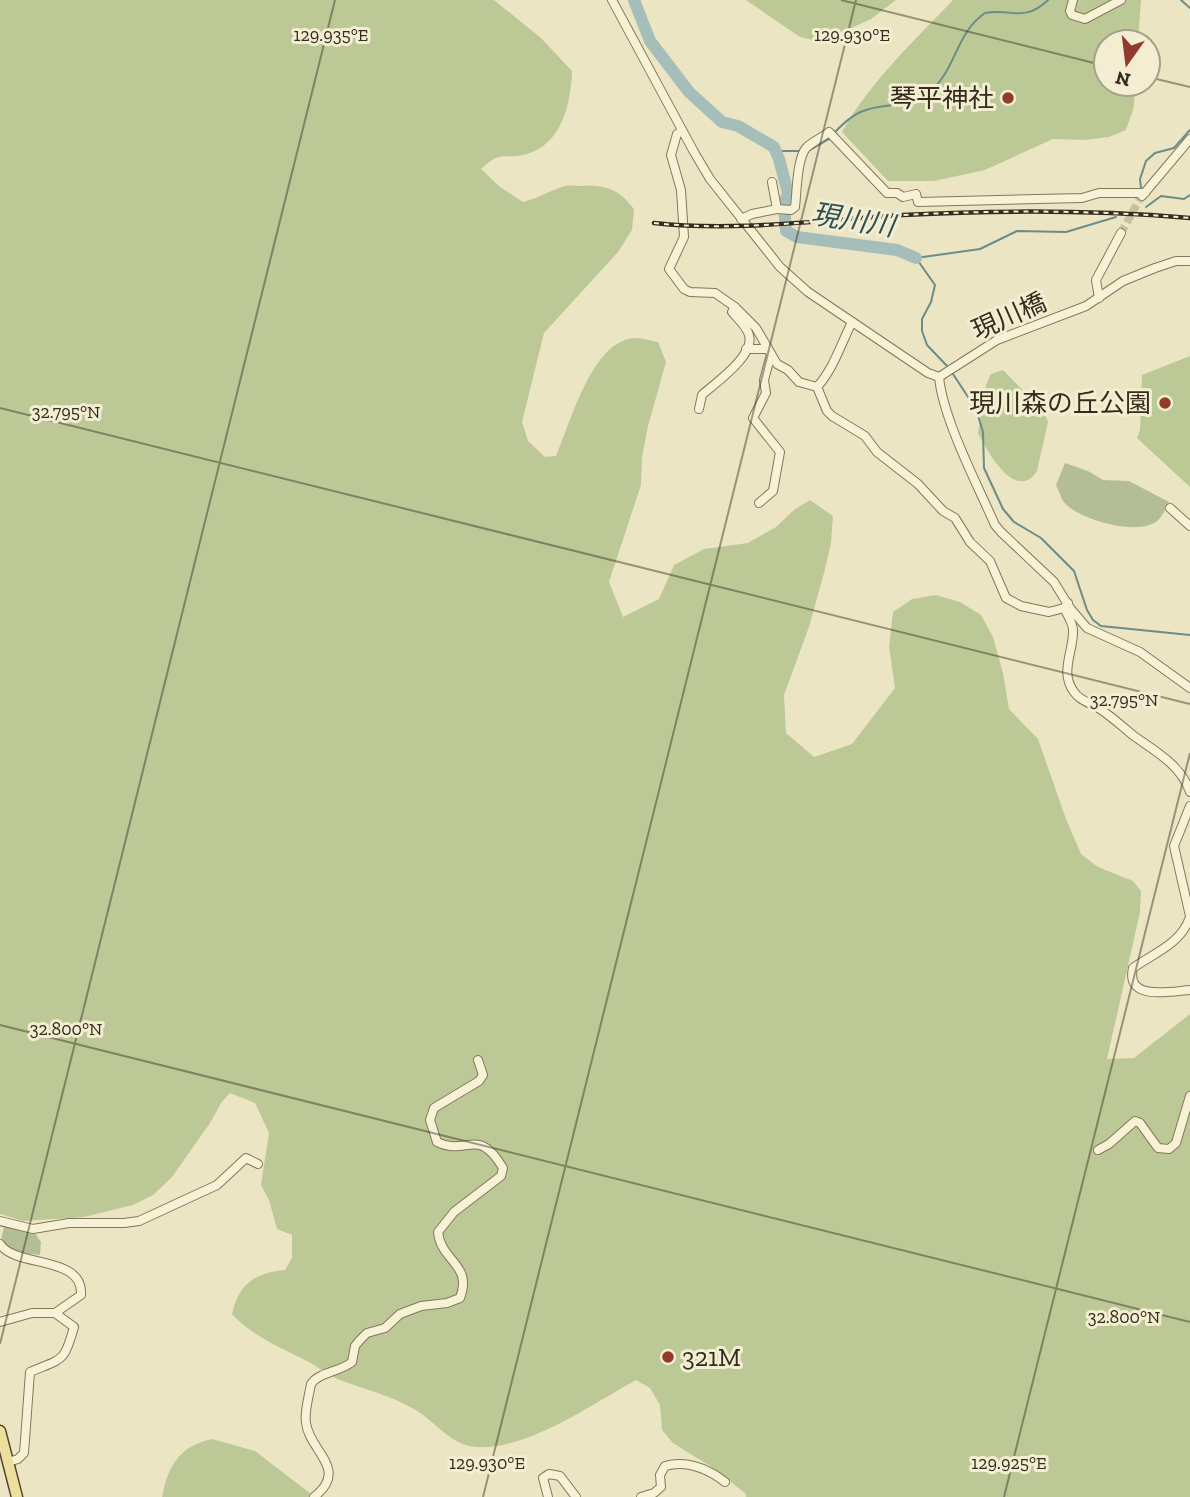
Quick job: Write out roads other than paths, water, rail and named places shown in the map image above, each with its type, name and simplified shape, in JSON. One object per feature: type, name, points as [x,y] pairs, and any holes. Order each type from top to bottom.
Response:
[{"type":"main road","points":[[0,1431],[17,1497]]},
{"type":"street","points":[[612,0],[710,179],[794,281],[928,373],[942,375],[941,393],[947,412],[995,525],[1054,582],[1087,628],[1140,652],[1190,688]]},
{"type":"street","points":[[1073,0],[1070,11],[1072,15],[1085,19],[1093,18],[1104,8],[1121,0]]},
{"type":"street","points":[[682,131],[677,134],[671,155],[681,190],[684,237],[669,269],[684,289],[690,292],[715,293],[735,307],[756,328],[777,364],[794,375],[799,382],[817,387]]},
{"type":"street","points":[[741,219],[751,214],[778,209],[791,210],[795,206],[799,177],[797,165],[805,152],[833,135],[868,176],[887,193],[897,193],[903,197],[916,194],[918,202],[1082,198],[1099,193],[1143,195],[1190,139]]},
{"type":"street","points":[[772,182],[778,209]]},
{"type":"street","points":[[1099,298],[1097,279],[1121,233]]},
{"type":"street","name":"現川橋","points":[[942,375],[997,340],[1086,306],[1123,281],[1176,261],[1190,261]]},
{"type":"street","points":[[699,409],[702,395],[732,370],[750,341],[749,332],[732,313],[735,307]]},
{"type":"street","points":[[817,387],[829,372],[852,322]]},
{"type":"street","points":[[746,349],[770,352]]},
{"type":"street","points":[[759,503],[773,491],[780,452],[753,418],[766,393],[764,380],[770,352]]},
{"type":"street","points":[[817,387],[827,411],[832,416],[865,436],[877,452],[918,484],[943,511],[956,518],[970,542],[990,561],[1006,598],[1033,610],[1049,612],[1069,606]]},
{"type":"street","points":[[1170,508],[1190,526]]},
{"type":"street","points":[[1069,606],[1065,610],[1073,628],[1067,671],[1073,691],[1178,770],[1190,792]]},
{"type":"street","points":[[1190,806],[1174,846],[1190,917],[1186,928],[1178,937],[1133,968],[1132,974],[1134,981],[1152,994],[1190,990]]},
{"type":"street","points":[[314,1497],[329,1478],[326,1463],[306,1424],[311,1384],[314,1380],[352,1362],[355,1346],[367,1334],[385,1328],[400,1314],[421,1306],[447,1303],[460,1298],[465,1284],[462,1274],[439,1243],[438,1232],[454,1212],[501,1176],[503,1168],[492,1150],[481,1145],[444,1145],[437,1142],[430,1120],[434,1108],[479,1081],[483,1074],[478,1060]]},
{"type":"street","points":[[1098,1150],[1135,1121],[1158,1148],[1169,1149],[1176,1143],[1190,1096]]},
{"type":"street","points":[[0,1221],[33,1228],[69,1223],[124,1223],[139,1220],[217,1185],[246,1158],[258,1164]]},
{"type":"street","points":[[0,1244],[15,1258],[34,1259],[68,1271],[76,1278],[81,1290],[80,1296],[55,1313],[32,1313],[0,1322]]},
{"type":"street","points":[[8,1462],[18,1459],[24,1453],[30,1372],[67,1353],[74,1327],[55,1313]]},
{"type":"street","points":[[641,1497],[654,1493],[661,1487],[660,1475],[665,1466],[674,1463],[688,1464],[713,1472],[725,1482]]},
{"type":"street","points":[[548,1497],[543,1478],[549,1474],[560,1476],[576,1497]]},
{"type":"waterway","name":"現川川","points":[[634,0],[650,41],[689,92],[722,122],[738,126],[774,147],[788,193],[784,205],[786,231],[797,237],[897,250],[916,258]]},
{"type":"waterway","points":[[835,132],[861,112],[917,100],[933,89],[947,71],[968,30],[985,13],[1024,13],[1048,0]]},
{"type":"waterway","points":[[1181,0],[1190,8]]},
{"type":"waterway","points":[[1141,188],[1140,179],[1146,161],[1155,153],[1174,148],[1190,130]]},
{"type":"waterway","points":[[810,150],[829,139]]},
{"type":"waterway","points":[[776,151],[801,151]]},
{"type":"waterway","points":[[1146,207],[1161,196],[1184,199],[1190,195]]},
{"type":"waterway","points":[[948,367],[927,345],[922,331],[922,319],[931,302],[935,285],[916,258],[980,249],[1017,231],[1066,232],[1116,217]]},
{"type":"waterway","points":[[951,371],[976,409],[983,432],[984,468],[1003,509],[1014,522],[1041,538],[1074,571],[1093,620],[1101,626],[1190,635]]},
{"type":"tunnel","points":[[1121,233],[1141,197]]},
{"type":"railway","points":[[654,223],[747,226],[975,212],[1118,213],[1190,218]]},
{"type":"place","name":"琴平神社","points":[[1008,98]]},
{"type":"place","name":"現川森の丘公園","points":[[1165,403]]},
{"type":"place","name":"321M","points":[[668,1357]]}]
